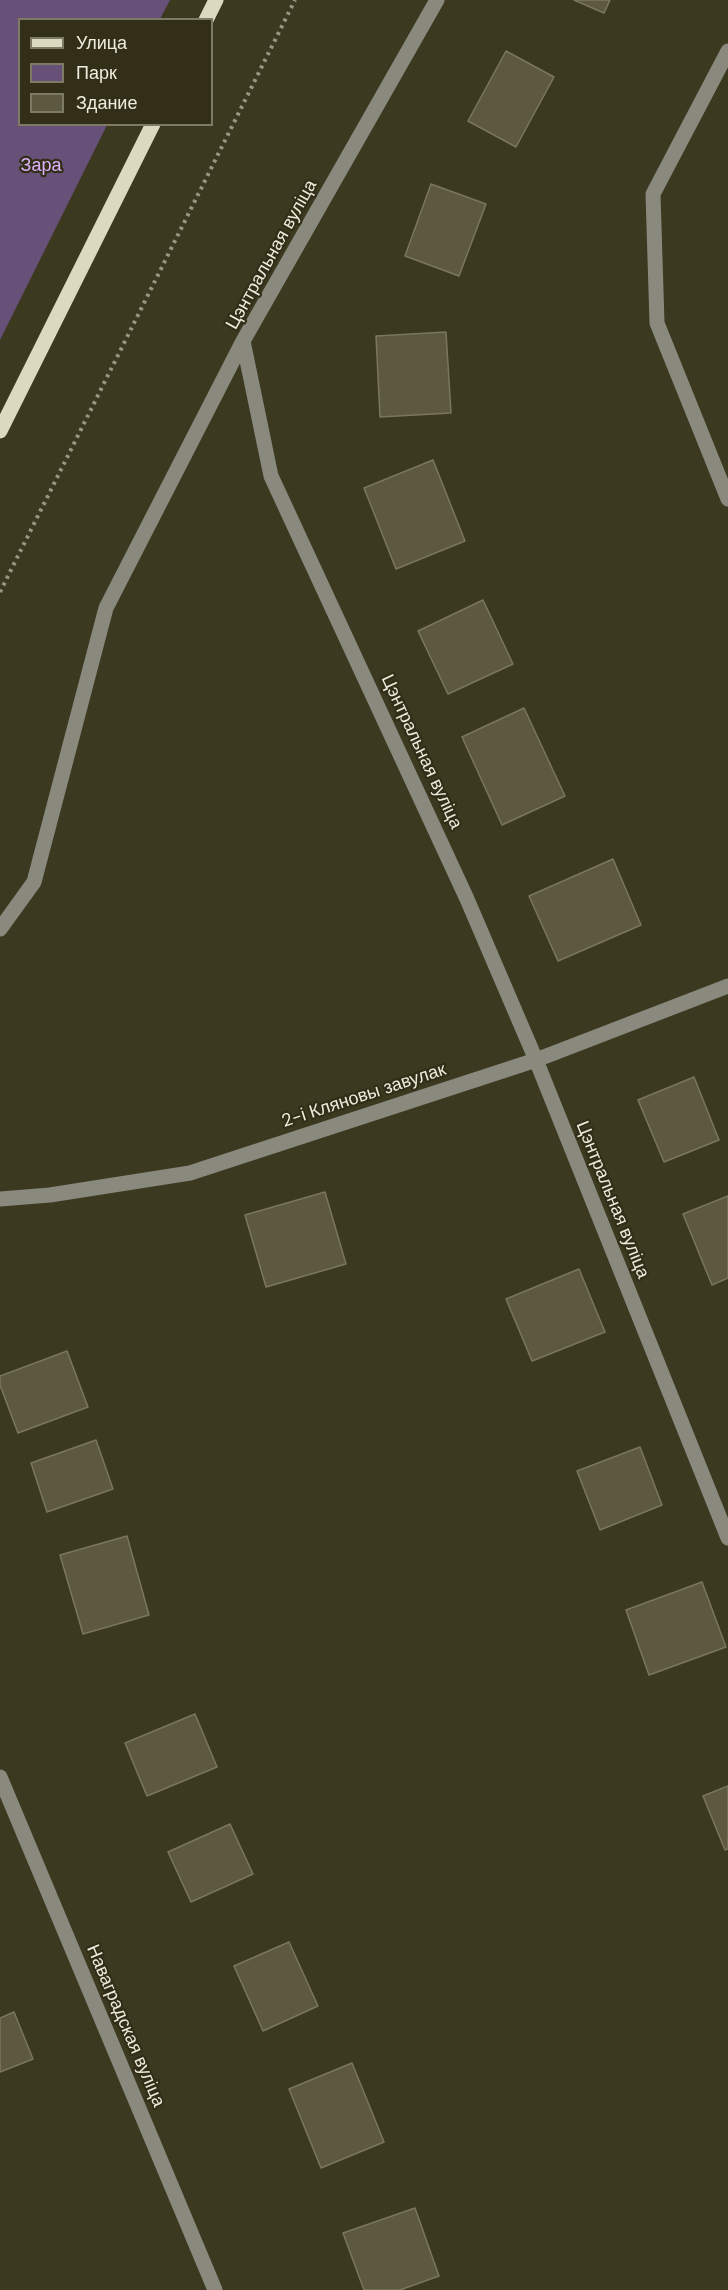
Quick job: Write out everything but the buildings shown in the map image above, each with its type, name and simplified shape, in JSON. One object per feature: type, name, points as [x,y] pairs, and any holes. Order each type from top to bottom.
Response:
[{"type":"main road","points":[[207,18],[216,0]]},
{"type":"main road","points":[[0,431],[152,126]]},
{"type":"street","name":"Цэнтральная вуліца","points":[[437,0],[243,341],[271,476],[467,899],[536,1060],[728,1538]]},
{"type":"street","points":[[728,51],[653,194],[657,323],[728,499]]},
{"type":"street","points":[[0,929],[34,882],[106,608],[243,341]]},
{"type":"street","name":"2-і Кляновы завулак","points":[[0,1199],[50,1195],[190,1173],[536,1060],[728,986]]},
{"type":"street","name":"Наваградская вуліца","points":[[0,1777],[215,2290]]},
{"type":"path","points":[[0,592],[295,0]]},
{"type":"green space","name":"Зара","points":[[0,0],[170,0],[161,18],[18,18],[18,126],[107,126],[0,340]]}]
